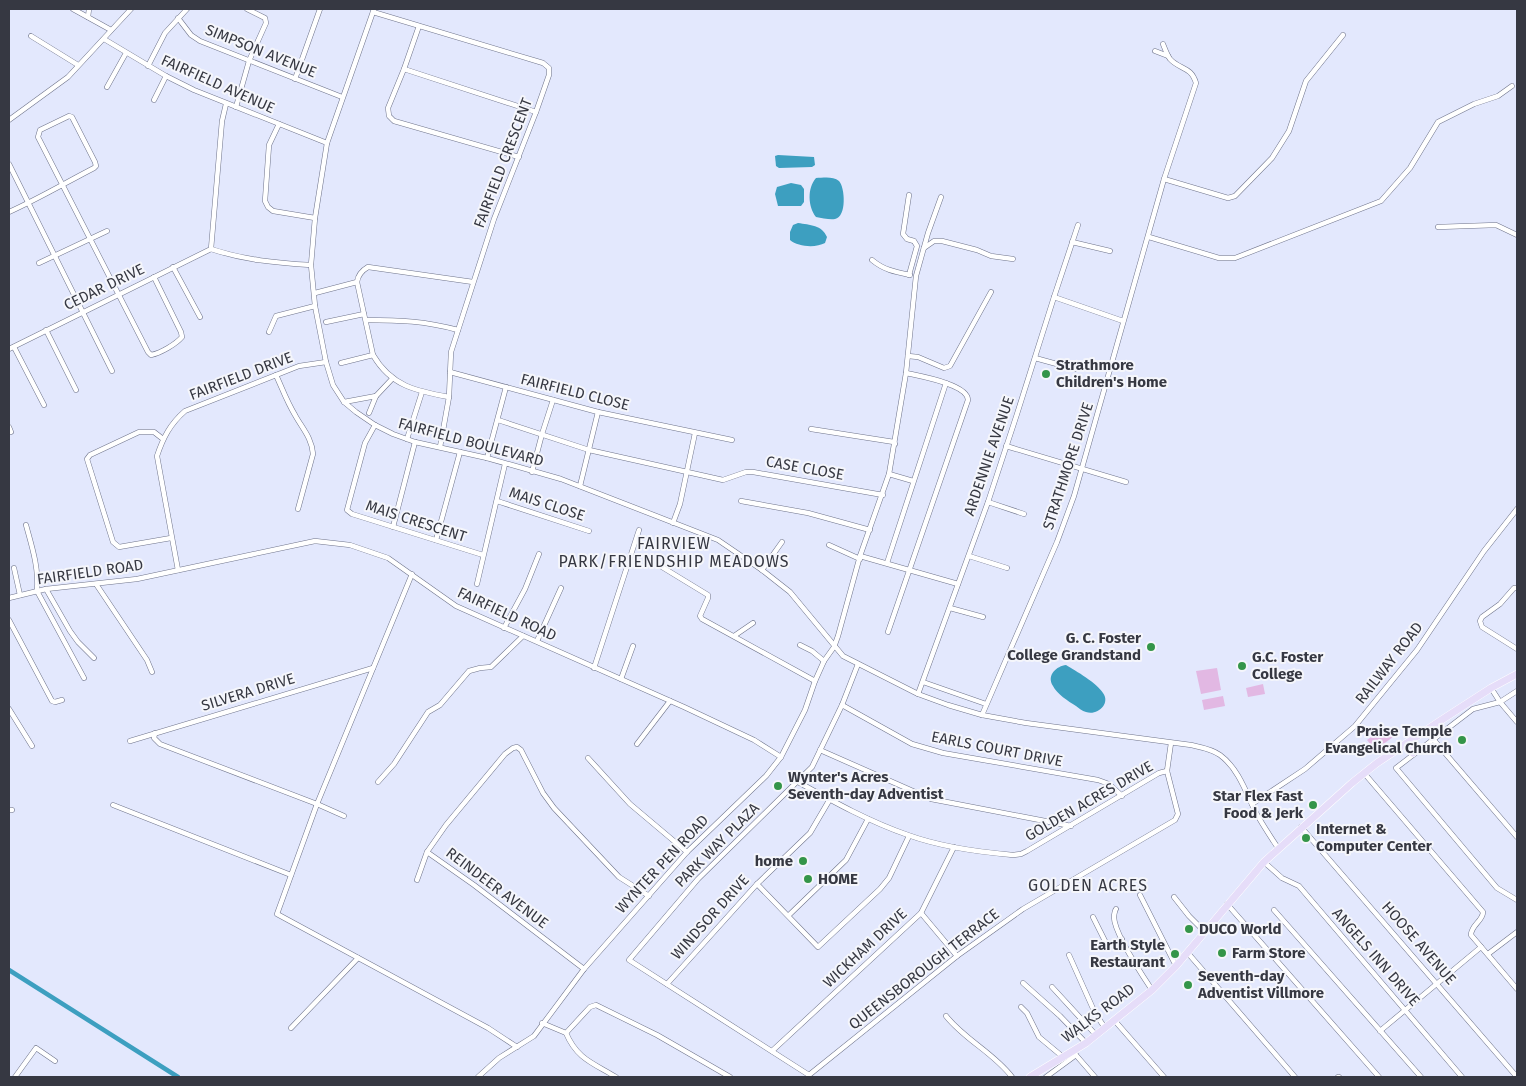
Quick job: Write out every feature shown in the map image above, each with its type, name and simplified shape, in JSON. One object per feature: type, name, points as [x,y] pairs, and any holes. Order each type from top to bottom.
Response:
[{"type":"main road","name":"WALKS ROAD","points":[[1030,1077],[1063,1057],[1074,1053],[1152,990],[1176,966],[1264,862],[1301,827],[1364,773],[1491,688],[1517,674]]},
{"type":"main road","points":[[1407,743],[1413,753]]},
{"type":"street","points":[[73,9],[111,30]]},
{"type":"street","points":[[88,18],[89,9]]},
{"type":"street","points":[[9,120],[68,77],[131,9]]},
{"type":"street","points":[[148,66],[165,33],[187,9]]},
{"type":"street","points":[[236,107],[249,61],[266,22],[266,18],[247,9]]},
{"type":"street","points":[[295,79],[320,9]]},
{"type":"street","name":"FAIRFIELD CRESCENT","points":[[374,10],[419,26],[543,63],[549,68],[549,75],[536,112],[494,219],[451,352],[449,397],[440,447]]},
{"type":"street","name":"FAIRFIELD BOULEVARD","points":[[374,10],[327,143],[315,218],[312,265],[316,306],[326,362],[333,385],[344,402],[375,425],[415,442],[487,458],[561,479],[718,540],[790,592],[834,647],[844,656],[918,694],[982,715],[1206,749],[1220,755],[1234,771],[1278,848]]},
{"type":"street","name":"SIMPSON AVENUE","points":[[178,18],[191,35],[200,41],[342,97]]},
{"type":"street","points":[[419,26],[388,108],[389,116],[394,122],[519,157]]},
{"type":"street","points":[[1164,179],[1228,198],[1235,196],[1272,158],[1289,131],[1306,82],[1343,35]]},
{"type":"street","points":[[31,36],[78,65]]},
{"type":"street","name":"FAIRFIELD AVENUE","points":[[104,39],[166,76],[226,104],[327,143]]},
{"type":"street","points":[[1163,44],[1168,56]]},
{"type":"street","name":"STRATHMORE DRIVE","points":[[982,715],[1057,542],[1082,470],[1164,179],[1196,83],[1194,75],[1189,70],[1172,61],[1168,56],[1155,51]]},
{"type":"street","points":[[107,87],[126,53]]},
{"type":"street","points":[[404,68],[536,112]]},
{"type":"street","points":[[154,100],[166,76]]},
{"type":"street","points":[[1149,237],[1219,258],[1235,258],[1381,201],[1410,168],[1438,122],[1474,104],[1498,96],[1512,86]]},
{"type":"street","points":[[226,104],[222,122],[211,249],[232,256],[254,260],[312,265]]},
{"type":"street","points":[[9,212],[29,203],[62,185],[96,166],[72,117],[69,116],[40,130],[38,137],[62,185],[91,239],[148,352],[151,354],[156,354],[179,340],[182,336],[154,277]]},
{"type":"street","points":[[278,124],[269,145],[265,201],[272,211],[315,218]]},
{"type":"street","points":[[9,164],[112,371]]},
{"type":"street","points":[[909,195],[903,234],[907,239],[914,241],[917,246],[909,275]]},
{"type":"street","points":[[834,647],[860,557],[890,474],[906,373],[916,276],[941,197]]},
{"type":"street","name":"ARDENNIE AVENUE","points":[[918,694],[988,502],[1078,225]]},
{"type":"street","points":[[1438,227],[1496,225],[1517,235]]},
{"type":"street","points":[[39,263],[107,231]]},
{"type":"street","points":[[923,249],[934,241],[942,240],[991,256],[1013,259]]},
{"type":"street","points":[[1072,242],[1110,250]]},
{"type":"street","name":"CEDAR DRIVE","points":[[11,348],[211,249]]},
{"type":"street","points":[[872,260],[880,267],[889,271],[916,276]]},
{"type":"street","points":[[449,397],[422,392],[392,379],[379,364],[373,355],[357,282],[361,272],[368,267],[473,282]]},
{"type":"street","points":[[173,268],[200,317]]},
{"type":"street","points":[[315,293],[357,282]]},
{"type":"street","points":[[908,356],[918,357],[944,368],[950,366],[991,292]]},
{"type":"street","points":[[1054,297],[1123,321]]},
{"type":"street","points":[[269,332],[276,316],[316,306]]},
{"type":"street","points":[[326,322],[364,314]]},
{"type":"street","points":[[366,320],[429,322],[458,330]]},
{"type":"street","points":[[46,330],[76,390]]},
{"type":"street","points":[[11,348],[44,405]]},
{"type":"street","points":[[341,362],[373,355]]},
{"type":"street","points":[[1035,358],[1076,369]]},
{"type":"street","name":"FAIRFIELD DRIVE","points":[[178,570],[157,456],[163,439],[175,419],[185,411],[299,366],[326,362]]},
{"type":"street","name":"FAIRFIELD CLOSE","points":[[450,372],[598,412],[732,440]]},
{"type":"street","points":[[888,632],[968,400],[965,392],[946,382],[906,373]]},
{"type":"street","points":[[276,375],[294,414],[307,433],[312,446],[313,454],[298,508]]},
{"type":"street","points":[[369,413],[376,396],[392,379]]},
{"type":"street","points":[[887,563],[946,382]]},
{"type":"street","points":[[487,458],[506,387]]},
{"type":"street","points":[[407,439],[422,392]]},
{"type":"street","points":[[344,402],[376,396]]},
{"type":"street","points":[[532,472],[553,400]]},
{"type":"street","points":[[580,486],[598,412]]},
{"type":"street","points":[[498,420],[589,450],[686,471]]},
{"type":"street","name":"MAIS CRESCENT","points":[[375,425],[365,443],[347,510],[352,514],[483,555]]},
{"type":"street","points":[[812,429],[894,442],[895,444]]},
{"type":"street","points":[[163,439],[154,432],[139,432],[90,455],[87,459],[115,545],[119,547],[171,538]]},
{"type":"street","points":[[673,524],[680,504],[695,433]]},
{"type":"street","points":[[393,526],[415,442]]},
{"type":"street","points":[[1006,446],[1126,482]]},
{"type":"street","points":[[436,540],[460,452]]},
{"type":"street","points":[[477,584],[505,464]]},
{"type":"street","name":"CASE CLOSE","points":[[686,471],[723,480],[746,472],[753,472],[883,495]]},
{"type":"street","points":[[890,474],[913,481]]},
{"type":"street","name":"MAIS CLOSE","points":[[497,501],[589,531]]},
{"type":"street","points":[[741,501],[808,513],[870,530]]},
{"type":"street","points":[[988,502],[1024,514]]},
{"type":"street","name":"RAILWAY ROAD","points":[[1252,804],[1305,769],[1355,726],[1417,650],[1484,551],[1517,509]]},
{"type":"street","points":[[26,525],[36,561],[37,591],[84,678]]},
{"type":"street","points":[[594,668],[639,530]]},
{"type":"street","name":"FAIRFIELD ROAD","points":[[9,598],[46,589],[137,579],[315,541],[350,545],[388,558],[456,606],[754,740],[781,757]]},
{"type":"street","points":[[762,570],[782,542]]},
{"type":"street","points":[[829,545],[860,557],[958,584]]},
{"type":"street","points":[[504,628],[525,589],[539,554]]},
{"type":"street","points":[[969,556],[1007,568]]},
{"type":"street","points":[[662,567],[708,595],[700,616],[702,619],[815,681]]},
{"type":"street","points":[[14,568],[20,595]]},
{"type":"street","points":[[412,574],[317,804],[277,914],[488,1028],[517,1047]]},
{"type":"street","points":[[96,584],[147,660],[152,672]]},
{"type":"street","points":[[537,641],[561,588]]},
{"type":"street","points":[[1517,588],[1514,588],[1500,604],[1482,617],[1480,621],[1482,627],[1517,649]]},
{"type":"street","points":[[46,589],[78,642],[94,658]]},
{"type":"street","points":[[950,608],[983,617]]},
{"type":"street","points":[[9,620],[52,700],[55,702],[62,700]]},
{"type":"street","points":[[734,636],[753,623]]},
{"type":"street","points":[[378,782],[394,764],[428,712],[440,705],[469,671],[491,667],[523,636]]},
{"type":"street","points":[[800,644],[824,660]]},
{"type":"street","points":[[621,679],[633,646]]},
{"type":"street","name":"WYNTER PEN ROAD","points":[[478,1077],[498,1058],[534,1036],[584,969],[687,852],[766,776],[781,757],[805,710],[824,660],[834,647]]},
{"type":"street","name":"PARK WAY PLAZA","points":[[629,960],[698,879],[812,767],[842,705],[858,664]]},
{"type":"street","name":"SILVERA DRIVE","points":[[130,741],[373,668]]},
{"type":"street","points":[[923,682],[986,704]]},
{"type":"street","points":[[1491,688],[1517,722]]},
{"type":"street","points":[[1517,691],[1500,702],[1473,709],[1413,753],[1396,768],[1496,888],[1517,900]]},
{"type":"street","points":[[637,744],[670,701]]},
{"type":"street","name":"EARLS COURT DRIVE","points":[[842,705],[912,744],[976,760],[1098,780],[1109,784],[1122,796]]},
{"type":"street","points":[[9,709],[32,746]]},
{"type":"street","points":[[155,733],[154,738],[160,744],[344,816]]},
{"type":"street","points":[[1433,739],[1517,837]]},
{"type":"street","name":"QUEENSBOROUGH TERRACE","points":[[629,960],[809,1074],[957,956],[1022,909],[1174,820],[1178,814],[1167,771],[1172,744]]},
{"type":"street","name":"REINDEER AVENUE","points":[[584,969],[428,852],[446,825],[505,754],[517,747],[525,757],[543,793],[554,808],[619,877],[649,896]]},
{"type":"street","points":[[820,750],[931,799],[1071,826]]},
{"type":"street","points":[[588,758],[630,804],[687,852]]},
{"type":"street","name":"GOLDEN ACRES DRIVE","points":[[798,782],[868,819],[909,836],[954,847],[995,854],[1021,854],[1159,773],[1167,771]]},
{"type":"street","points":[[1364,773],[1483,912],[1483,916],[1471,930],[1471,935],[1517,989]]},
{"type":"street","name":"WINDSOR DRIVE","points":[[667,984],[758,884],[810,833],[830,800]]},
{"type":"street","points":[[113,805],[291,875]]},
{"type":"street","points":[[789,915],[846,860],[868,819]]},
{"type":"street","name":"HOOSE AVENUE","points":[[1301,827],[1517,1076]]},
{"type":"street","points":[[758,884],[818,947],[880,889],[889,878],[909,836]]},
{"type":"street","name":"WICKHAM DRIVE","points":[[772,1051],[922,913],[954,847]]},
{"type":"street","points":[[417,880],[428,852]]},
{"type":"street","name":"ANGELS INN DRIVE","points":[[1264,862],[1282,878],[1299,886],[1462,1077]]},
{"type":"street","points":[[1140,895],[1176,966]]},
{"type":"street","points":[[1174,897],[1204,931]]},
{"type":"street","points":[[1227,904],[1379,1077]]},
{"type":"street","points":[[1116,909],[1114,917],[1122,939],[1138,970],[1152,990]]},
{"type":"street","points":[[1274,910],[1421,1077]]},
{"type":"street","points":[[922,913],[957,956]]},
{"type":"street","points":[[1093,917],[1106,943],[1109,944],[1122,939]]},
{"type":"street","points":[[1488,954],[1517,932]]},
{"type":"street","points":[[1380,1031],[1481,947]]},
{"type":"street","points":[[1187,952],[1295,1077]]},
{"type":"street","points":[[1069,955],[1095,1014],[1105,1028]]},
{"type":"street","points":[[291,1028],[358,958]]},
{"type":"street","points":[[1023,983],[1060,1016],[1086,1043]]},
{"type":"street","points":[[1052,987],[1096,1035]]},
{"type":"street","points":[[566,1033],[590,1007],[596,1005],[657,1035],[721,1075],[730,1077]]},
{"type":"street","points":[[1021,1007],[1027,1013],[1039,1037],[1063,1057]]},
{"type":"street","points":[[946,1016],[956,1029],[1004,1066],[1012,1077]]},
{"type":"street","points":[[1115,1021],[1164,1077]]},
{"type":"street","points":[[542,1023],[566,1033],[571,1045],[579,1054],[616,1077]]},
{"type":"street","points":[[15,1077],[36,1048],[55,1061]]},
{"type":"street","points":[[1046,1077],[1074,1053],[1095,1077]]},
{"type":"shaded area","points":[[1217,668],[1221,690],[1201,694],[1196,671]]},
{"type":"shaded area","points":[[1263,684],[1265,694],[1248,697],[1246,688]]},
{"type":"shaded area","points":[[1223,696],[1225,706],[1204,710],[1202,700]]},
{"type":"shaded area","points":[[1385,727],[1393,737],[1375,750],[1367,740]]},
{"type":"water","points":[[775,156],[814,157],[815,165],[812,167],[779,168],[776,166]]},
{"type":"water","points":[[816,178],[834,178],[841,184],[844,202],[842,213],[839,217],[833,219],[816,217],[813,213],[810,203],[810,192]]},
{"type":"water","points":[[791,183],[801,185],[804,189],[804,202],[801,206],[778,206],[775,194],[777,187]]},
{"type":"water","points":[[798,223],[815,226],[822,230],[827,237],[825,243],[817,246],[807,246],[790,240],[790,232],[793,225]]},
{"type":"water","points":[[1066,665],[1086,677],[1100,689],[1105,697],[1102,708],[1090,713],[1085,712],[1057,692],[1051,682],[1052,675],[1056,669]]},
{"type":"waterway","points":[[9,970],[178,1077]]},
{"type":"place","name":"Strathmore Children's Home","points":[[1046,374]]},
{"type":"place","name":"G. C. Foster College Grandstand","points":[[1151,647]]},
{"type":"place","name":"G.C. Foster College","points":[[1242,666]]},
{"type":"place","name":"Praise Temple Evangelical Church","points":[[1462,740]]},
{"type":"place","name":"Wynter's Acres Seventh-day Adventist","points":[[778,786]]},
{"type":"place","name":"Star Flex Fast Food & Jerk","points":[[1313,805]]},
{"type":"place","name":"Internet & Computer Center","points":[[1306,838]]},
{"type":"place","name":"home","points":[[803,861]]},
{"type":"place","name":"HOME","points":[[808,879]]},
{"type":"place","name":"DUCO World","points":[[1189,929]]},
{"type":"place","name":"Farm Store","points":[[1222,953]]},
{"type":"place","name":"Earth Style Restaurant","points":[[1175,954]]},
{"type":"place","name":"Seventh-day Adventist Villmore","points":[[1188,985]]},
{"type":"district","name":"FAIRVIEW PARK/FRIENDSHIP MEADOWS","points":[[674,552]]},
{"type":"district","name":"GOLDEN ACRES","points":[[1088,885]]}]
